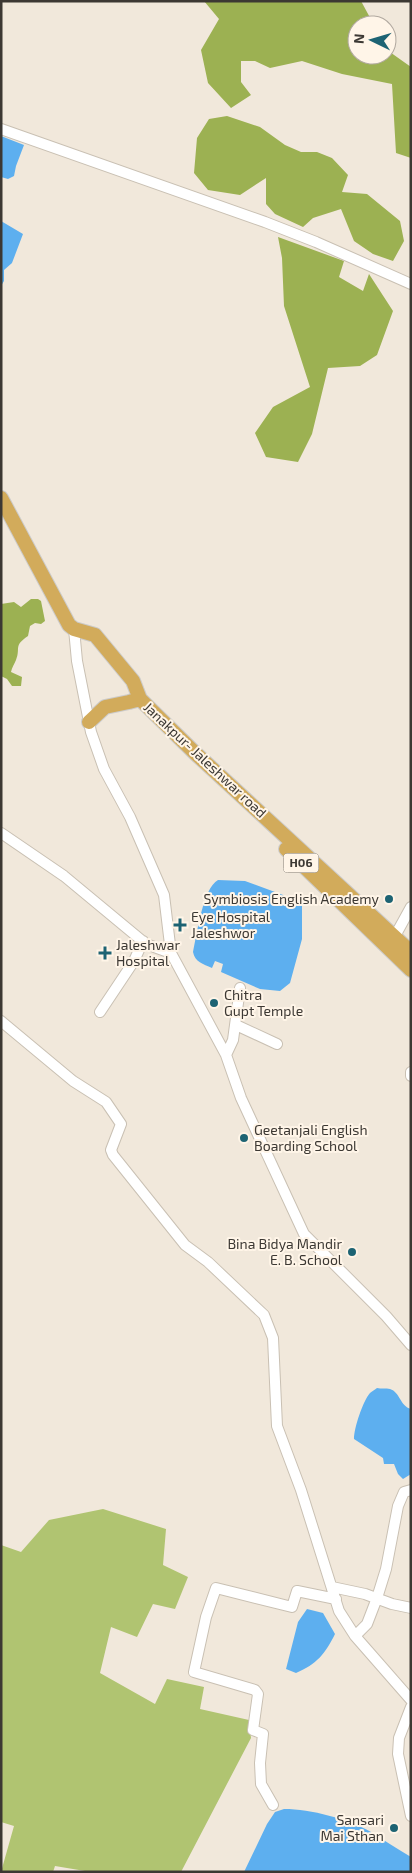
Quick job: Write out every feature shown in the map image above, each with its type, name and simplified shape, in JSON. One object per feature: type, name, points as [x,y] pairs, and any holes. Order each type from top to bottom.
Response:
[{"type":"highway","points":[[2,499],[69,625],[74,629]]},
{"type":"highway","name":"Janakpur- Jaleshwar road","points":[[74,629],[95,635],[133,681],[140,698],[196,753],[411,952]]},
{"type":"highway","points":[[89,722],[105,706],[130,702],[140,698]]},
{"type":"highway","name":"H06","points":[[196,753],[202,769],[411,970]]},
{"type":"street","points":[[1,129],[265,222],[316,242],[411,284]]},
{"type":"street","points":[[74,629],[77,661],[89,722],[104,769],[130,817],[164,895],[171,953],[226,1055],[241,1098],[304,1234],[386,1316],[411,1345]]},
{"type":"street","points":[[1,833],[64,876],[143,941],[171,953]]},
{"type":"street","points":[[395,936],[411,907]]},
{"type":"street","points":[[100,1012],[134,961],[143,941]]},
{"type":"street","points":[[226,1055],[233,1040],[240,988]]},
{"type":"street","points":[[1,1021],[73,1082],[106,1102],[121,1124],[111,1150],[113,1154],[185,1245],[208,1262],[264,1315],[273,1338],[277,1426],[301,1490],[339,1611],[355,1636],[411,1700]]},
{"type":"street","points":[[236,1025],[277,1044]]},
{"type":"street","points":[[355,1636],[367,1624],[377,1598],[386,1569],[398,1506],[404,1492],[411,1490]]},
{"type":"street","points":[[332,1587],[411,1608]]},
{"type":"street","points":[[273,1805],[260,1784],[263,1734],[253,1730],[258,1694],[255,1690],[194,1672],[206,1617],[216,1588],[292,1608],[297,1591],[336,1599]]},
{"type":"street","points":[[411,1707],[399,1738],[398,1754],[411,1816]]},
{"type":"green space","points":[[204,1],[361,1],[369,15],[347,15],[347,65],[397,65],[397,57],[411,67],[411,158],[396,153],[392,84],[342,74],[302,61],[270,68],[255,61],[241,61],[241,82],[251,95],[231,108],[208,83],[201,50],[219,19]]},
{"type":"green space","points":[[227,116],[260,127],[285,145],[301,152],[317,152],[332,158],[348,175],[342,192],[367,194],[400,221],[404,241],[393,261],[373,254],[354,241],[341,209],[313,218],[303,227],[275,214],[266,204],[266,178],[240,195],[208,190],[194,173],[197,138],[209,119]]},
{"type":"green space","points":[[278,237],[344,261],[339,277],[363,291],[369,274],[393,311],[377,355],[360,366],[328,368],[312,434],[298,462],[266,457],[255,433],[273,407],[310,387],[284,306],[282,258]]},
{"type":"green space","points":[[31,599],[41,601],[45,621],[41,624],[35,623],[30,626],[28,636],[20,642],[11,672],[22,677],[21,686],[12,686],[7,679],[1,676],[1,604],[14,602],[21,607]]},
{"type":"green space","points":[[103,1509],[166,1529],[163,1565],[188,1577],[175,1609],[153,1604],[137,1637],[111,1627],[100,1673],[155,1704],[167,1679],[204,1687],[200,1709],[249,1720],[251,1738],[181,1872],[91,1872],[55,1866],[53,1872],[1,1872],[14,1826],[1,1822],[1,1545],[21,1552],[49,1520]]},
{"type":"water","points":[[1,136],[24,145],[14,176],[8,179],[1,177]]},
{"type":"water","points":[[1,221],[23,234],[12,263],[4,270],[4,281],[1,286]]},
{"type":"water","points":[[218,880],[245,881],[302,902],[302,939],[290,983],[280,991],[260,989],[221,972],[223,964],[215,961],[212,968],[196,958],[193,952],[201,912],[208,892]]},
{"type":"water","points":[[377,1388],[393,1391],[404,1405],[411,1409],[411,1474],[403,1479],[398,1474],[394,1464],[384,1464],[383,1458],[354,1439],[357,1422],[365,1402],[370,1393]]},
{"type":"water","points":[[307,1609],[323,1613],[335,1634],[320,1658],[296,1673],[286,1669],[298,1622]]},
{"type":"water","points":[[284,1809],[317,1813],[362,1827],[411,1857],[411,1872],[244,1872],[267,1824],[275,1812]]},
{"type":"place","name":"Symbiosis English Academy","points":[[389,899]]},
{"type":"place","name":"Eye Hospital Jaleshwor","points":[[180,925]]},
{"type":"place","name":"Jaleshwar Hospital","points":[[105,953]]},
{"type":"place","name":"Chitra Gupt Temple","points":[[214,1003]]},
{"type":"place","name":"Geetanjali English Boarding School","points":[[244,1138]]},
{"type":"place","name":"Bina Bidya Mandir E. B. School","points":[[352,1252]]},
{"type":"place","name":"Sansari Mai Sthan","points":[[394,1828]]}]
